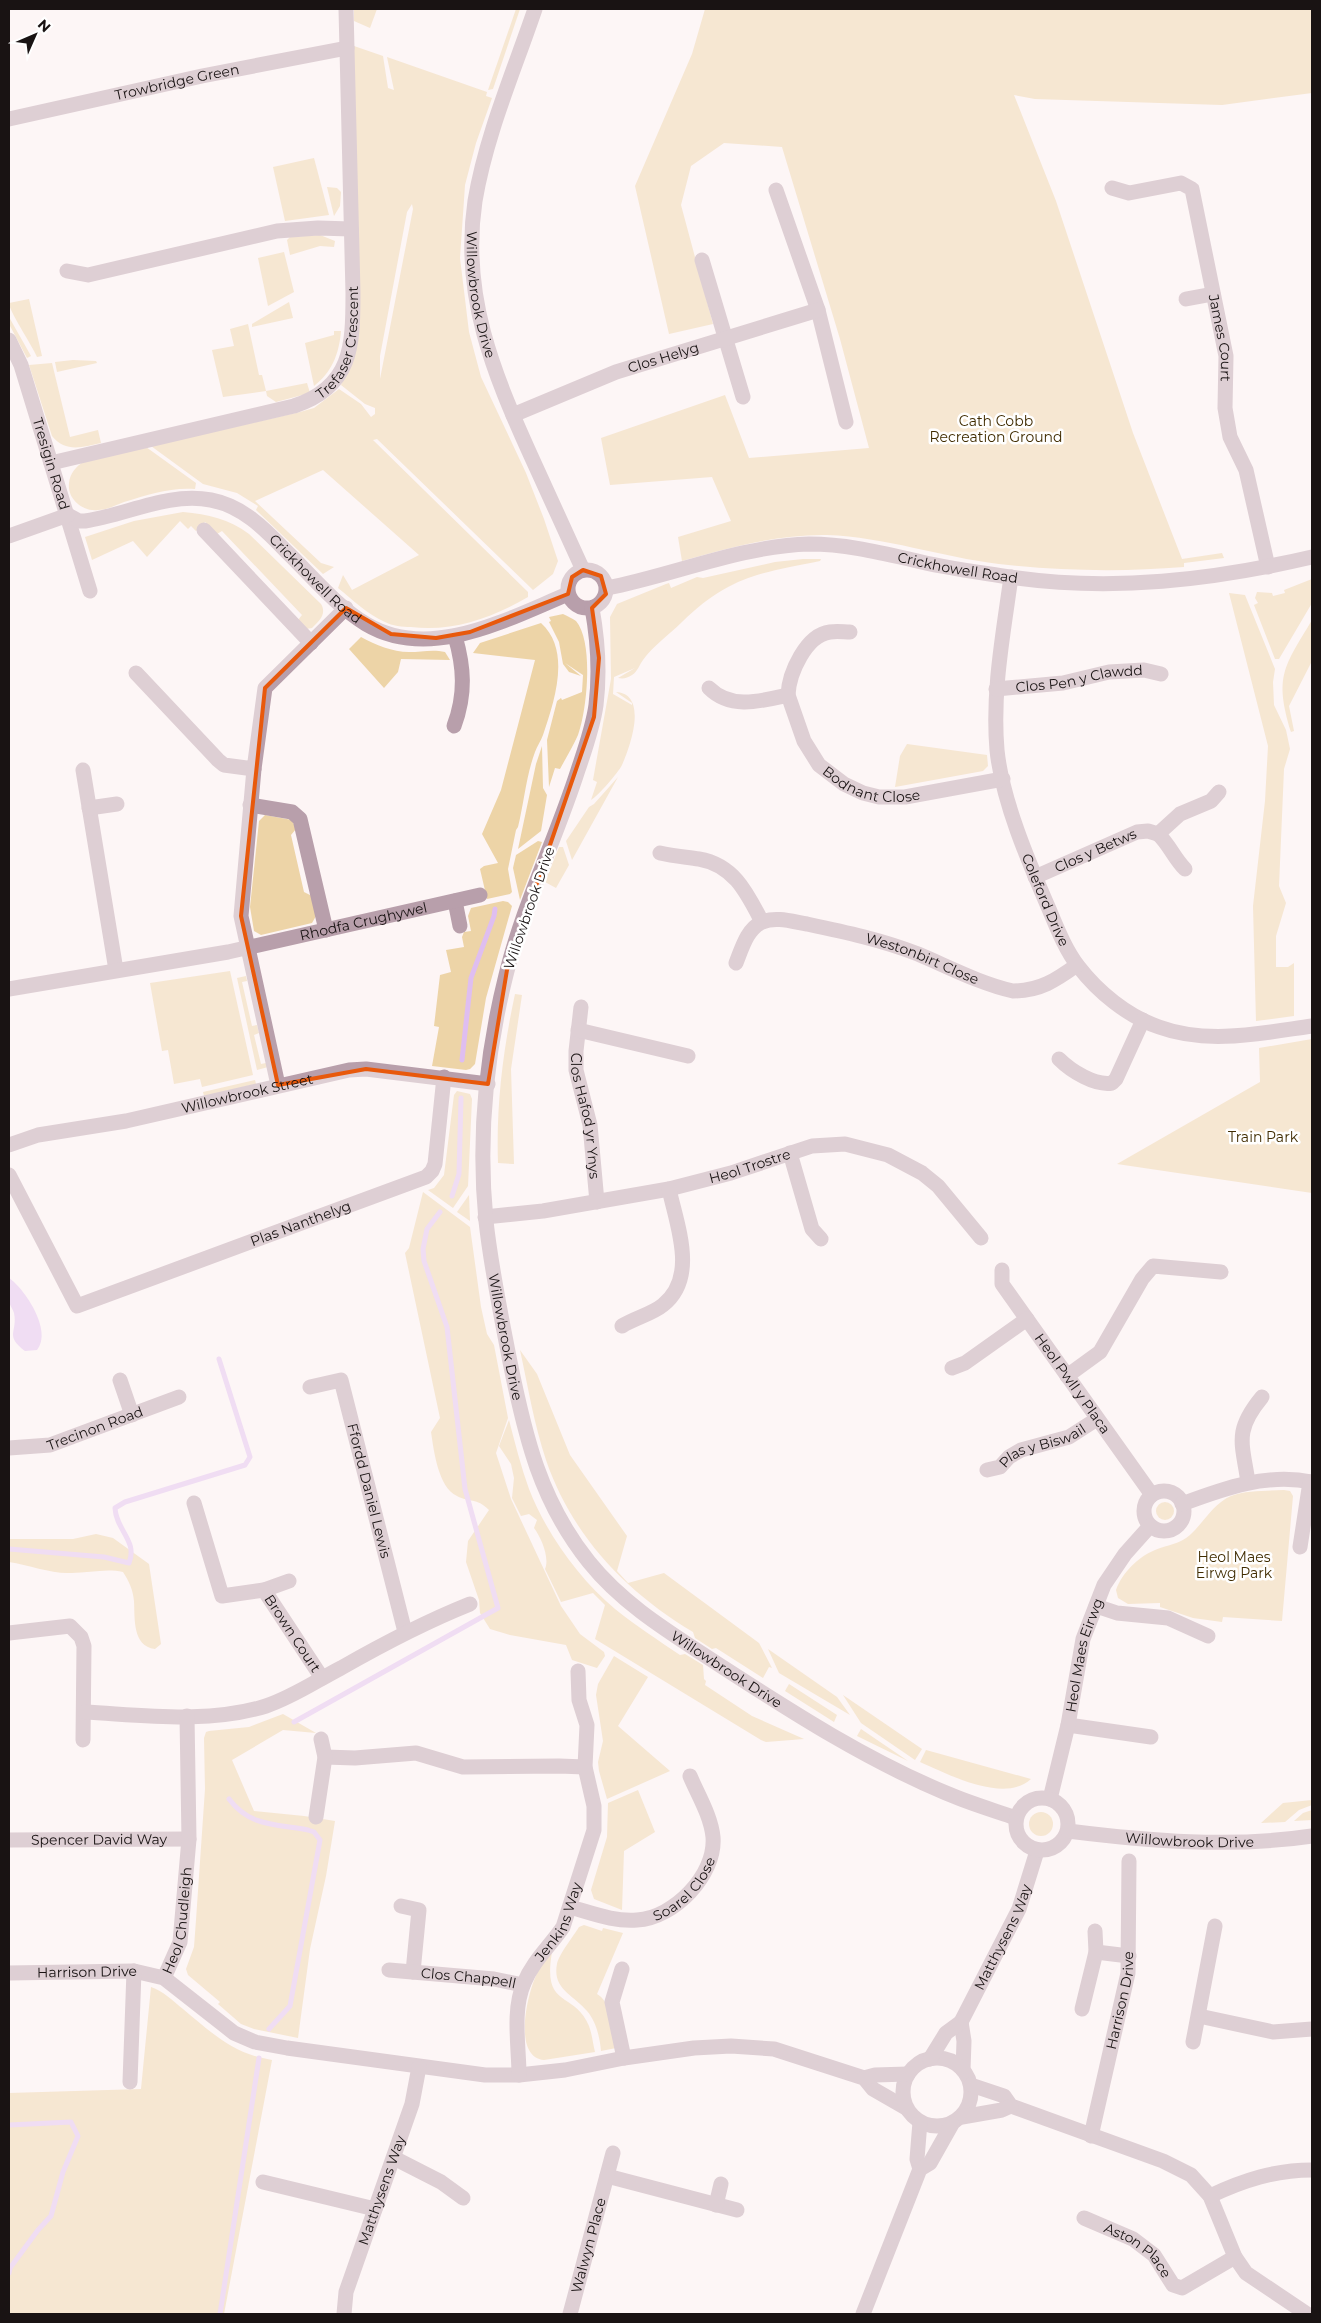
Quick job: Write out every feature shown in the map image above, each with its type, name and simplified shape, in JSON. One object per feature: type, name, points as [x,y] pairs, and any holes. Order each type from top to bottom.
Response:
[{"type":"street","name":"Trefaser Crescent","points":[[51,463],[294,406],[315,398],[326,390],[342,371],[349,353],[353,333],[346,9]]},
{"type":"street","name":"Willowbrook Drive","points":[[535,9],[484,160],[475,202],[472,230],[473,281],[478,314],[495,373],[512,415],[583,570]]},
{"type":"street","name":"Trowbridge Green","points":[[9,119],[202,76],[347,48]]},
{"type":"street","name":"James Court","points":[[1112,188],[1129,193],[1181,183],[1192,189],[1226,356],[1225,408],[1230,437],[1246,470],[1268,567]]},
{"type":"street","points":[[776,190],[818,310],[846,422]]},
{"type":"street","points":[[68,271],[88,275],[277,231],[318,228],[351,229]]},
{"type":"street","points":[[702,260],[743,397]]},
{"type":"street","points":[[1186,299],[1214,294]]},
{"type":"street","name":"Clos Helyg","points":[[512,415],[616,372],[818,310]]},
{"type":"street","name":"Tresigin Road","points":[[9,340],[21,365],[90,591]]},
{"type":"street","name":"Crickhowell Road","points":[[68,515],[79,521],[85,521],[176,499],[200,498],[225,504],[258,524],[346,608],[370,626],[391,634],[420,638],[455,636],[493,624],[568,594]]},
{"type":"street","points":[[9,536],[68,515]]},
{"type":"street","points":[[204,530],[311,643]]},
{"type":"street","name":"Crickhowell Road","points":[[607,588],[649,579],[741,554],[809,544],[876,551],[914,561],[1011,577],[1058,582],[1130,584],[1209,577],[1312,557]]},
{"type":"street","points":[[583,570],[589,570],[601,576],[607,588],[603,600],[592,608],[580,608],[575,605],[568,594],[569,582],[572,577],[583,570]]},
{"type":"street","name":"Coleford Drive","points":[[1011,577],[996,689],[997,752],[1002,779],[1035,877],[1059,932],[1077,965],[1115,1003],[1143,1020],[1159,1027],[1197,1036],[1228,1037],[1312,1026]]},
{"type":"street","points":[[278,1085],[241,916],[250,805],[265,688],[346,608]]},
{"type":"street","name":"Willowbrook Drive","points":[[592,608],[599,658],[594,717],[573,787],[527,906],[510,961],[492,1042],[483,1154],[485,1217],[514,1381],[537,1473],[561,1522],[602,1577],[652,1620],[755,1688],[860,1752],[948,1794],[1016,1818]]},
{"type":"street","points":[[709,688],[719,698],[735,702],[765,700],[788,695],[788,687],[794,669],[811,643],[829,632],[850,632]]},
{"type":"street","points":[[454,726],[458,716],[463,672],[455,636]]},
{"type":"street","name":"Clos Pen y Clawdd","points":[[996,689],[1063,683],[1109,672],[1144,670],[1161,674]]},
{"type":"street","points":[[136,673],[224,765],[254,769]]},
{"type":"street","name":"Bodnant Close","points":[[788,695],[804,741],[819,765],[844,784],[863,793],[879,797],[905,797],[1002,779]]},
{"type":"street","points":[[83,770],[116,970]]},
{"type":"street","name":"Clos y Betws","points":[[1158,834],[1180,814],[1211,801],[1219,792]]},
{"type":"street","points":[[89,808],[117,804]]},
{"type":"street","points":[[250,805],[292,812],[300,819],[326,930]]},
{"type":"street","name":"Clos y Betws","points":[[1035,877],[1137,832],[1148,831],[1158,834],[1167,842],[1175,859],[1185,869]]},
{"type":"street","points":[[660,853],[712,862],[737,879],[746,891],[762,922],[746,938],[736,963]]},
{"type":"street","name":"Rhodfa Crughywel","points":[[9,988],[247,948],[480,896]]},
{"type":"street","points":[[455,901],[460,926]]},
{"type":"street","name":"Westonbirt Close","points":[[762,922],[786,920],[873,939],[1014,991],[1029,991],[1042,987],[1077,965]]},
{"type":"street","name":"Clos Hafod yr Ynys","points":[[582,1007],[578,1030],[576,1070],[590,1125],[597,1202]]},
{"type":"street","points":[[1059,1059],[1068,1069],[1104,1084],[1112,1083],[1116,1079],[1143,1020]]},
{"type":"street","name":"Clos Hafod yr Ynys","points":[[578,1030],[688,1056]]},
{"type":"street","name":"Willowbrook Street","points":[[9,1145],[38,1135],[126,1121],[349,1070],[366,1069],[444,1077],[488,1084]]},
{"type":"street","name":"Plas Nanthelyg","points":[[9,1175],[77,1306],[426,1177],[432,1171],[435,1164],[444,1077]]},
{"type":"street","name":"Heol Trostre","points":[[485,1217],[597,1202],[669,1189],[722,1175],[812,1146],[836,1144],[869,1149],[888,1155],[922,1173],[938,1186],[981,1238]]},
{"type":"street","points":[[790,1153],[812,1229],[820,1239]]},
{"type":"street","points":[[622,1326],[661,1306],[679,1287],[683,1273],[683,1259],[669,1189]]},
{"type":"street","points":[[1067,1376],[1100,1352],[1142,1280],[1153,1266],[1221,1272]]},
{"type":"street","name":"Heol Pwll y Placa","points":[[1002,1270],[1002,1284],[1152,1495]]},
{"type":"street","points":[[952,1368],[965,1363],[1027,1319]]},
{"type":"street","points":[[120,1380],[132,1415]]},
{"type":"street","name":"Ffordd Daniel Lewis","points":[[310,1387],[341,1380],[404,1632]]},
{"type":"street","name":"Trecinon Road","points":[[9,1448],[50,1445],[179,1397]]},
{"type":"street","points":[[1248,1482],[1241,1439],[1242,1429],[1250,1410],[1262,1397]]},
{"type":"street","name":"Plas y Biswail","points":[[987,1470],[1000,1467],[1021,1450],[1069,1437],[1097,1419]]},
{"type":"street","points":[[1182,1504],[1248,1482],[1280,1479],[1311,1482],[1300,1547]]},
{"type":"street","points":[[1167,1491],[1174,1494],[1182,1504],[1184,1516],[1174,1528],[1162,1532],[1150,1526],[1144,1515],[1144,1506],[1152,1495],[1167,1491]]},
{"type":"street","name":"Brown Court","points":[[194,1503],[222,1596],[264,1590],[290,1581]]},
{"type":"street","name":"Heol Maes Eirwg","points":[[1050,1799],[1068,1725],[1083,1639],[1104,1585],[1136,1540],[1150,1526]]},
{"type":"street","name":"Brown Court","points":[[264,1590],[322,1678]]},
{"type":"street","points":[[84,1712],[187,1716],[234,1713],[266,1706],[296,1694],[404,1632],[470,1604]]},
{"type":"street","points":[[1096,1606],[1117,1613],[1168,1618],[1208,1636]]},
{"type":"street","points":[[9,1633],[61,1626],[70,1626],[76,1630],[84,1646],[84,1740]]},
{"type":"street","name":"Jenkins Way","points":[[519,2075],[518,2010],[523,1985],[543,1950],[556,1938],[562,1927],[594,1830],[594,1806],[585,1767],[587,1726],[578,1700],[578,1670]]},
{"type":"street","name":"Heol Chudleigh","points":[[187,1716],[189,1839],[180,1942],[164,1978],[234,2033],[255,2042],[287,2048],[485,2075],[519,2075],[565,2070],[624,2058],[694,2048],[731,2046],[774,2049],[864,2078]]},
{"type":"street","points":[[1068,1725],[1151,1737]]},
{"type":"street","points":[[316,1817],[325,1757],[321,1739]]},
{"type":"street","points":[[325,1757],[355,1758],[416,1753],[463,1767],[585,1767]]},
{"type":"street","name":"Soarel Close","points":[[570,1907],[612,1919],[640,1920],[653,1918],[668,1910],[697,1884],[706,1870],[713,1839],[711,1825],[690,1776]]},
{"type":"street","points":[[1050,1799],[1063,1808],[1067,1816],[1068,1831],[1061,1842],[1053,1848],[1037,1850],[1025,1844],[1019,1837],[1016,1829],[1016,1818],[1019,1811],[1031,1800],[1050,1799]]},
{"type":"street","name":"Willowbrook Drive","points":[[1068,1831],[1122,1837],[1192,1841],[1269,1841],[1312,1836]]},
{"type":"street","name":"Spencer David Way","points":[[9,1840],[189,1839]]},
{"type":"street","name":"Matthysens Way","points":[[908,2074],[916,2065],[930,2058],[946,2033],[960,2022],[1019,1909],[1037,1850]]},
{"type":"street","name":"Harrison Drive","points":[[1090,2136],[1128,1973],[1129,1861]]},
{"type":"street","name":"Clos Chappell","points":[[401,1906],[419,1910],[413,1972]]},
{"type":"street","points":[[1193,2042],[1215,1926]]},
{"type":"street","points":[[1082,2009],[1096,1952],[1095,1931]]},
{"type":"street","points":[[1096,1952],[1129,1956]]},
{"type":"street","name":"Clos Chappell","points":[[389,1970],[494,1980],[523,1985]]},
{"type":"street","points":[[622,1970],[612,2002],[624,2058]]},
{"type":"street","points":[[130,2082],[134,1971]]},
{"type":"street","name":"Harrison Drive","points":[[9,1973],[134,1971],[164,1978]]},
{"type":"street","points":[[1199,2016],[1273,2032],[1312,2029]]},
{"type":"street","points":[[960,2022],[964,2041],[963,2070]]},
{"type":"street","points":[[863,2314],[920,2169],[930,2163],[957,2120],[969,2107],[971,2085],[963,2070],[948,2059],[930,2058]]},
{"type":"street","name":"Matthysens Way","points":[[344,2314],[346,2292],[412,2104],[419,2067]]},
{"type":"street","points":[[906,2108],[902,2097],[903,2085],[908,2074],[875,2075],[864,2078],[873,2089],[906,2108],[920,2122],[940,2127],[957,2120],[1002,2110],[1011,2106]]},
{"type":"street","points":[[971,2085],[1004,2096],[1011,2106],[1163,2161],[1191,2175],[1210,2196],[1235,2257],[1246,2273],[1307,2314]]},
{"type":"street","points":[[920,2122],[917,2159],[920,2169]]},
{"type":"street","name":"Walwyn Place","points":[[570,2314],[613,2153]]},
{"type":"street","points":[[394,2158],[441,2182],[463,2198]]},
{"type":"street","points":[[1210,2196],[1243,2180],[1269,2174],[1312,2170]]},
{"type":"street","points":[[607,2176],[737,2210]]},
{"type":"street","points":[[263,2182],[375,2209]]},
{"type":"street","points":[[716,2205],[721,2184]]},
{"type":"street","name":"Aston Place","points":[[1084,2218],[1133,2239],[1154,2255],[1173,2285],[1182,2288],[1235,2257]]},
{"type":"highlighted area","points":[[583,570],[601,576],[606,594],[592,608],[599,658],[594,717],[507,970],[488,1084],[366,1069],[278,1085],[241,916],[265,688],[346,608],[391,634],[436,638],[470,632],[568,594],[572,577]]},
{"type":"green space","points":[[354,9],[377,9],[370,28],[354,21]]},
{"type":"green space","points":[[516,9],[520,9],[493,89],[488,90]]},
{"type":"green space","name":"Cath Cobb Recreation Ground","points":[[705,9],[1312,9],[1312,93],[1222,105],[1035,99],[1014,95],[1056,201],[1133,433],[1182,559],[1222,553],[1224,558],[1184,563],[1184,567],[1161,569],[1092,570],[1045,568],[977,561],[870,539],[809,535],[772,539],[682,561],[678,537],[731,521],[712,477],[610,485],[601,438],[725,395],[749,458],[869,448],[840,339],[782,147],[724,143],[691,166],[681,205],[713,324],[669,334],[635,186],[692,54]]},
{"type":"green space","points":[[354,46],[383,56],[388,88],[394,90],[387,57],[487,92],[486,96],[492,98],[476,143],[465,185],[460,258],[469,332],[481,377],[526,473],[544,519],[558,561],[553,574],[533,590],[377,439],[373,440],[528,592],[528,597],[486,617],[457,625],[427,628],[394,625],[378,619],[338,588],[343,575],[352,590],[419,555],[323,470],[255,501],[321,563],[334,567],[323,574],[256,510],[258,506],[237,493],[203,484],[151,446],[314,408],[339,389],[361,404],[371,417],[375,414],[375,408],[365,404],[341,385],[354,353]],"holes":[[[412,204],[413,209],[380,379],[380,356],[407,212]]]},
{"type":"green space","points":[[314,158],[329,215],[285,221],[273,167]]},
{"type":"green space","points":[[327,187],[337,188],[341,192],[340,206],[334,216]]},
{"type":"green space","points":[[320,235],[335,241],[334,247],[320,246],[290,255],[287,240],[290,237]]},
{"type":"green space","points":[[284,252],[294,292],[268,306],[258,258]]},
{"type":"green space","points":[[29,299],[42,356],[37,357],[9,303]]},
{"type":"green space","points":[[289,302],[293,318],[252,327],[252,324]]},
{"type":"green space","points":[[9,317],[31,356],[27,358],[9,324]]},
{"type":"green space","points":[[248,324],[259,375],[262,375],[266,391],[223,397],[212,350],[234,346],[230,329]]},
{"type":"green space","points":[[334,331],[341,331],[336,355],[326,375],[314,386],[305,343],[334,335]]},
{"type":"green space","points":[[73,360],[96,361],[97,363],[57,372],[55,362]]},
{"type":"green space","points":[[52,363],[70,437],[98,430],[101,443],[69,447],[63,445],[52,436],[29,365]]},
{"type":"green space","points":[[307,383],[310,393],[276,402],[267,396],[266,391]]},
{"type":"green space","points":[[146,447],[196,483],[195,489],[159,492],[101,510],[87,509],[73,499],[69,489],[70,479],[74,471],[84,461]]},
{"type":"green space","points":[[183,512],[218,518],[249,534],[321,604],[323,614],[320,620],[312,628],[306,629],[298,620],[302,615],[222,531],[217,534],[205,522],[196,531],[191,526],[188,529],[180,521],[147,557],[133,541],[92,560],[85,537],[134,521]]},
{"type":"green space","points":[[821,559],[820,561],[779,569],[745,579],[714,595],[662,640],[647,655],[634,673],[625,678],[618,678],[635,668],[614,677],[613,694],[632,705],[632,703],[616,692],[626,695],[632,702],[635,711],[632,735],[620,769],[591,800],[597,782],[593,780],[611,679],[610,617],[617,604],[669,583],[671,588],[697,577],[703,578],[775,562]]},
{"type":"green space","points":[[1312,579],[1312,603],[1279,659],[1275,659],[1254,605],[1258,603],[1255,598],[1257,592],[1272,593],[1273,596],[1285,593],[1284,590]]},
{"type":"green space","points":[[1229,593],[1245,595],[1275,669],[1273,682],[1274,705],[1286,730],[1290,749],[1284,769],[1279,886],[1286,903],[1276,936],[1276,967],[1288,967],[1294,963],[1294,1016],[1256,1021],[1253,906],[1265,801],[1268,746]]},
{"type":"green space","points":[[563,614],[576,621],[582,631],[587,660],[586,694],[578,735],[560,769],[555,768],[549,787],[547,740],[557,701],[582,692],[583,675],[565,663],[581,676],[569,672],[563,664],[559,642],[549,622],[551,621],[549,617]]},
{"type":"green space","points":[[1312,620],[1312,661],[1289,706],[1294,731],[1291,732],[1283,697],[1285,673],[1295,649]]},
{"type":"green space","points":[[541,623],[550,634],[556,648],[558,662],[558,677],[552,708],[532,761],[516,830],[508,869],[512,892],[487,899],[480,869],[484,866],[498,863],[482,834],[501,790],[535,660],[473,653],[480,643]]},
{"type":"green space","points":[[361,637],[396,651],[445,652],[450,660],[401,659],[398,672],[384,688],[349,649]]},
{"type":"green space","points":[[907,744],[987,755],[988,766],[983,771],[895,787],[900,756]]},
{"type":"green space","points":[[542,746],[543,788],[547,795],[541,831],[518,849],[536,764]]},
{"type":"green space","points":[[618,777],[572,860],[566,841],[589,807],[594,804]]},
{"type":"green space","points":[[265,815],[292,820],[296,829],[291,835],[304,892],[312,896],[316,916],[312,923],[261,935],[254,931],[250,907],[259,821]]},
{"type":"green space","points":[[538,841],[542,842],[520,900],[513,868],[516,855]]},
{"type":"green space","points":[[559,847],[563,847],[569,865],[556,888],[545,882]]},
{"type":"green space","points":[[503,901],[508,902],[512,906],[486,998],[475,1064],[466,1070],[432,1066],[439,1027],[434,1026],[440,975],[451,972],[446,950],[464,947],[462,937],[464,932],[471,931],[468,916],[471,908]]},
{"type":"green space","points":[[230,971],[253,1075],[202,1087],[200,1079],[174,1084],[168,1050],[162,1051],[150,983]]},
{"type":"green space","points":[[246,976],[247,981],[242,982],[252,1026],[257,1025],[259,1033],[254,1035],[261,1064],[266,1063],[268,1067],[257,1070],[237,978]]},
{"type":"green space","points":[[515,994],[522,995],[511,1069],[514,1164],[498,1163],[498,1120],[501,1078]]},
{"type":"green space","name":"Train Park","points":[[1312,1039],[1312,1193],[1117,1164],[1260,1082],[1259,1048]]},
{"type":"green space","points":[[255,1080],[256,1084],[204,1096],[203,1092]]},
{"type":"green space","points":[[457,1091],[470,1094],[472,1099],[468,1186],[453,1208],[428,1190],[434,1188],[444,1175],[454,1095]]},
{"type":"green space","points":[[423,1192],[470,1227],[481,1307],[487,1334],[494,1345],[508,1418],[496,1453],[511,1499],[561,1606],[580,1634],[604,1652],[605,1656],[597,1668],[572,1660],[566,1645],[510,1635],[490,1629],[480,1613],[479,1600],[466,1562],[468,1541],[489,1510],[480,1503],[457,1496],[445,1485],[438,1468],[431,1432],[440,1418],[405,1253],[409,1248]]},
{"type":"green space","points":[[469,1195],[470,1221],[457,1212]]},
{"type":"green space","points":[[520,1350],[537,1374],[570,1455],[627,1536],[617,1571],[628,1583],[664,1573],[759,1643],[772,1668],[769,1667],[763,1678],[716,1648],[712,1649],[695,1638],[693,1632],[645,1599],[624,1580],[604,1560],[586,1537],[557,1488],[546,1460]]},
{"type":"green space","points":[[509,1420],[523,1472],[536,1506],[554,1538],[589,1584],[615,1609],[639,1627],[680,1655],[685,1654],[703,1665],[705,1685],[752,1716],[804,1739],[766,1742],[761,1740],[595,1639],[605,1605],[593,1593],[561,1602],[545,1569],[546,1554],[534,1528],[537,1520],[529,1514],[521,1516],[512,1498],[514,1478],[511,1464],[499,1446]]},
{"type":"green space","name":"Heol Maes Eirwg Park","points":[[1257,1491],[1290,1491],[1293,1496],[1282,1621],[1223,1617],[1222,1622],[1193,1618],[1160,1607],[1160,1603],[1128,1604],[1118,1598],[1116,1590],[1122,1578],[1137,1561],[1155,1550],[1186,1538],[1225,1499]]},
{"type":"green space","points":[[1165,1502],[1171,1505],[1174,1511],[1171,1517],[1165,1520],[1159,1517],[1156,1511],[1159,1505]]},
{"type":"green space","points":[[96,1534],[113,1538],[149,1564],[161,1644],[155,1649],[142,1643],[136,1630],[133,1593],[123,1572],[60,1573],[9,1562],[9,1539],[73,1539]]},
{"type":"green space","points":[[768,1649],[837,1697],[850,1715],[779,1673]]},
{"type":"green space","points":[[614,1656],[648,1677],[618,1726],[670,1771],[607,1799],[598,1762],[603,1741],[596,1695],[598,1684]]},
{"type":"green space","points":[[789,1684],[837,1715],[834,1722],[785,1691]]},
{"type":"green space","points":[[843,1695],[922,1749],[915,1760],[861,1723]]},
{"type":"green space","points":[[283,1714],[316,1733],[283,1730],[232,1760],[254,1811],[335,1821],[326,1876],[310,1949],[298,2038],[254,2029],[241,2024],[218,2004],[220,2002],[188,1975],[186,1969],[194,1947],[205,1789],[204,1738],[206,1732],[249,1727]]},
{"type":"green space","points":[[861,1729],[908,1761],[857,1736]]},
{"type":"green space","points":[[926,1750],[1031,1779],[1020,1786],[1006,1789],[976,1784],[920,1762]]},
{"type":"green space","points":[[638,1790],[655,1832],[624,1851],[622,1910],[594,1899],[591,1890],[607,1837],[608,1803]]},
{"type":"green space","points":[[1312,1800],[1312,1805],[1299,1810],[1285,1822],[1261,1823],[1283,1803]]},
{"type":"green space","points":[[1312,1810],[1312,1820],[1294,1821],[1303,1813]]},
{"type":"green space","points":[[1041,1812],[1049,1816],[1053,1824],[1049,1832],[1041,1836],[1033,1832],[1029,1824],[1033,1816]]},
{"type":"green space","points":[[584,1925],[602,1931],[603,1928],[623,1933],[597,1994],[602,1998],[609,2011],[616,2048],[601,2051],[599,2035],[593,2020],[582,2005],[561,1986],[556,1973],[558,1960],[563,1951],[579,1927]]},
{"type":"green space","points":[[552,1952],[551,1983],[561,1997],[583,2015],[590,2029],[595,2052],[544,2060],[534,2056],[528,2049],[525,2038],[525,2025],[529,1998],[536,1975]]},
{"type":"green space","points":[[151,1987],[168,1996],[234,2048],[272,2060],[224,2314],[9,2314],[9,2093],[141,2089]]},
{"type":"shaded area","points":[[9,1278],[22,1291],[35,1311],[42,1332],[41,1342],[37,1350],[25,1351],[13,1337],[15,1319],[8,1299]]},
{"type":"waterway","points":[[462,1060],[471,978],[495,909]]},
{"type":"waterway","points":[[452,1196],[459,1174],[461,1098]]},
{"type":"waterway","points":[[294,1722],[498,1608],[465,1489],[447,1327],[424,1261],[423,1249],[427,1229],[440,1212]]},
{"type":"waterway","points":[[9,1549],[104,1557],[129,1563],[131,1548],[116,1516],[115,1508],[125,1502],[245,1465],[250,1457],[219,1359]]},
{"type":"waterway","points":[[229,1799],[237,1808],[255,1820],[308,1830],[314,1832],[320,1840],[290,2006],[269,2029]]},
{"type":"waterway","points":[[220,2314],[259,2058]]},
{"type":"waterway","points":[[9,2125],[71,2122],[78,2136],[63,2172],[51,2216],[38,2230],[10,2268],[9,2273]]}]
